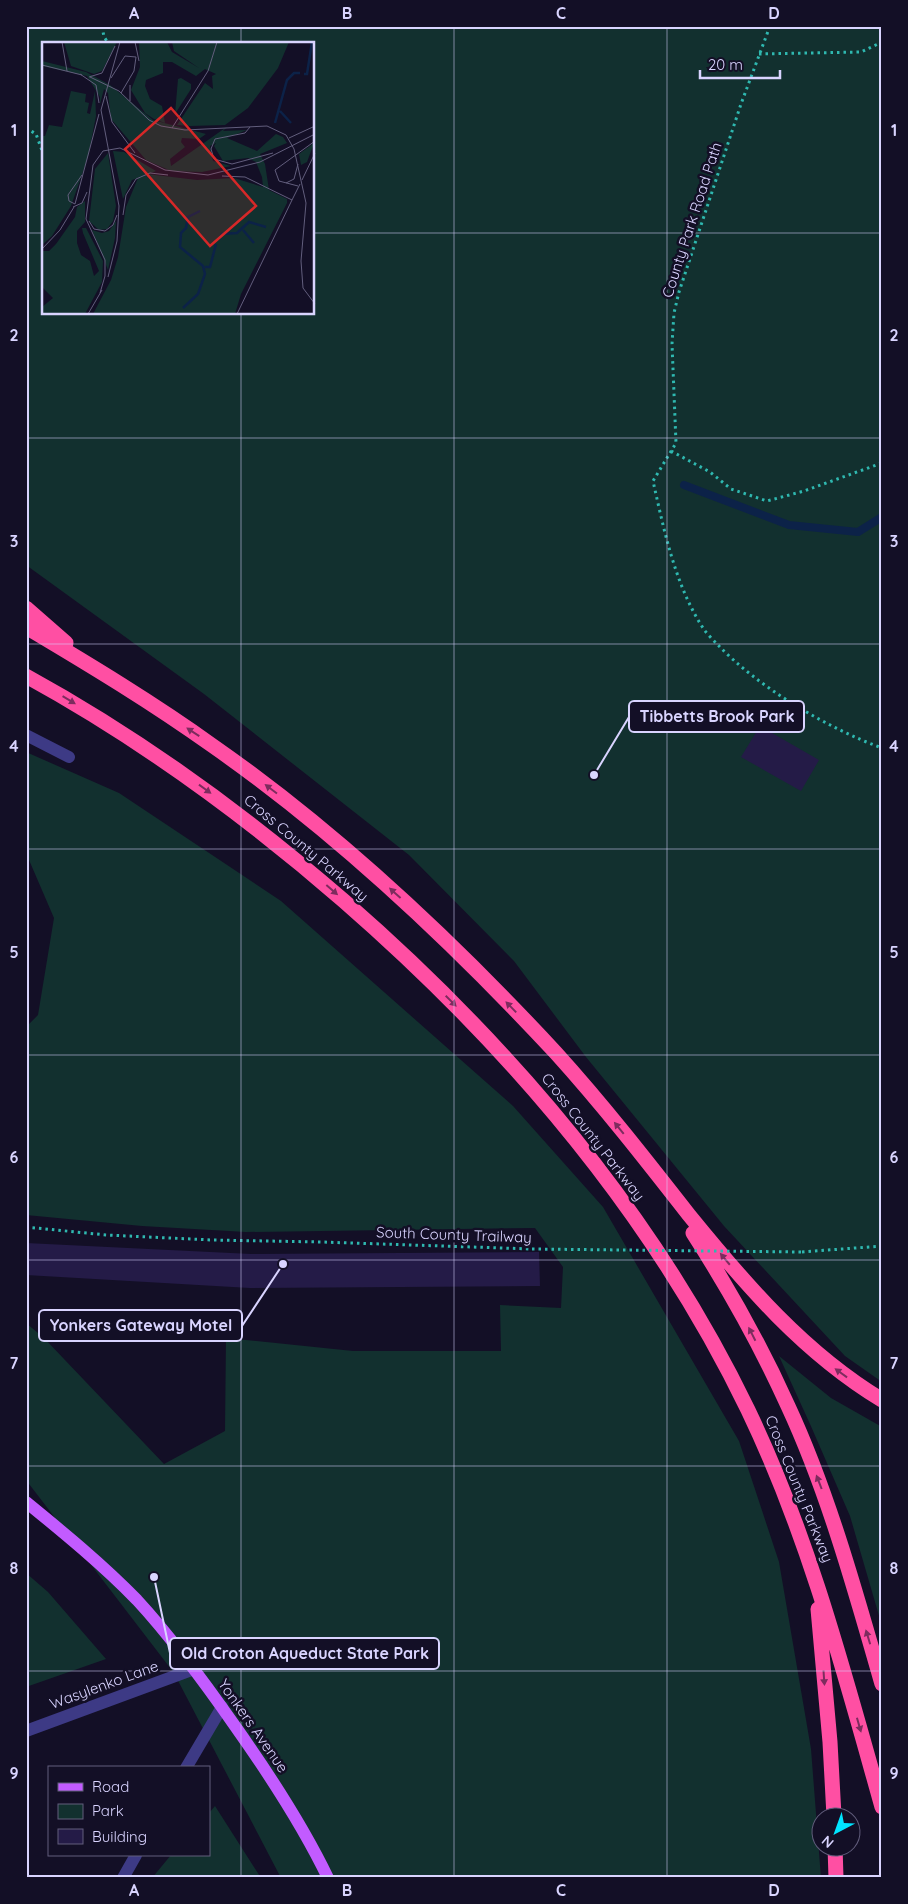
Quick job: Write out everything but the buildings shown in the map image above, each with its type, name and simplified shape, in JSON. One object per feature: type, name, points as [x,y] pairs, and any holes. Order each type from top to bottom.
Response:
[{"type":"highway","points":[[26,608],[91,665]]},
{"type":"highway","name":"Cross County Parkway","points":[[26,627],[91,665],[212,745],[292,805],[395,892],[455,950],[555,1053],[590,1092],[650,1166]]},
{"type":"highway","name":"Cross County Parkway","points":[[26,676],[96,716],[148,749],[234,810],[356,911],[462,1012],[529,1083],[622,1200],[701,1322],[760,1435],[816,1577],[882,1807]]},
{"type":"highway","points":[[650,1166],[725,1259],[780,1320],[837,1370],[882,1400]]},
{"type":"highway","points":[[650,1166],[723,1280],[789,1407],[824,1497],[882,1684]]},
{"type":"highway","points":[[816,1577],[833,1806]]},
{"type":"highway","points":[[835,1856],[836,1878]]},
{"type":"main road","name":"Yonkers Avenue","points":[[26,1502],[136,1599],[164,1632],[222,1707],[290,1808],[313,1846],[328,1878]]},
{"type":"street","points":[[26,736],[69,757]]},
{"type":"street","name":"Wasylenko Lane","points":[[26,1731],[194,1670]]},
{"type":"street","points":[[187,1766],[222,1707]]},
{"type":"street","points":[[123,1878],[135,1856]]},
{"type":"path","points":[[102,26],[104,37],[108,42]]},
{"type":"path","name":"County Park Road Path","points":[[770,26],[679,292],[674,313],[672,344],[676,443],[653,481],[673,558],[685,592],[703,629],[733,661],[759,681],[818,718],[856,738],[882,748]]},
{"type":"path","points":[[759,54],[861,52],[882,42]]},
{"type":"path","points":[[26,128],[36,134],[42,150]]},
{"type":"path","points":[[671,450],[710,472],[731,488],[767,501],[804,491],[882,463]]},
{"type":"path","name":"South County Trailway","points":[[26,1228],[106,1235],[202,1240],[532,1249],[802,1252],[882,1246]]},
{"type":"green space","points":[[26,26],[882,26],[882,1382],[845,1356],[724,1226],[586,1057],[514,961],[409,855],[204,694],[26,565]]},
{"type":"green space","points":[[26,752],[119,793],[281,901],[513,1106],[603,1207],[739,1441],[779,1562],[811,1749],[815,1806],[810,1806],[810,1856],[819,1856],[821,1878],[281,1878],[174,1673],[26,1480],[26,1323],[44,1338],[164,1464],[225,1431],[226,1338],[353,1351],[501,1351],[500,1305],[561,1308],[563,1267],[535,1228],[246,1232],[142,1226],[26,1215],[26,1027],[38,1015],[54,918],[26,853]]},
{"type":"green space","points":[[779,1356],[831,1398],[882,1427],[882,1626],[850,1516]]},
{"type":"green space","points":[[26,1573],[48,1592],[106,1659],[26,1687]]},
{"type":"green space","points":[[215,1806],[261,1878],[152,1878],[170,1856],[210,1856],[210,1812]]},
{"type":"waterway","points":[[684,485],[789,525],[858,532],[882,517]]},
{"type":"place","name":"Tibbetts Brook Park","points":[[594,775]]},
{"type":"place","name":"Yonkers Gateway Motel","points":[[283,1264]]},
{"type":"place","name":"Old Croton Aqueduct State Park","points":[[154,1577]]}]
